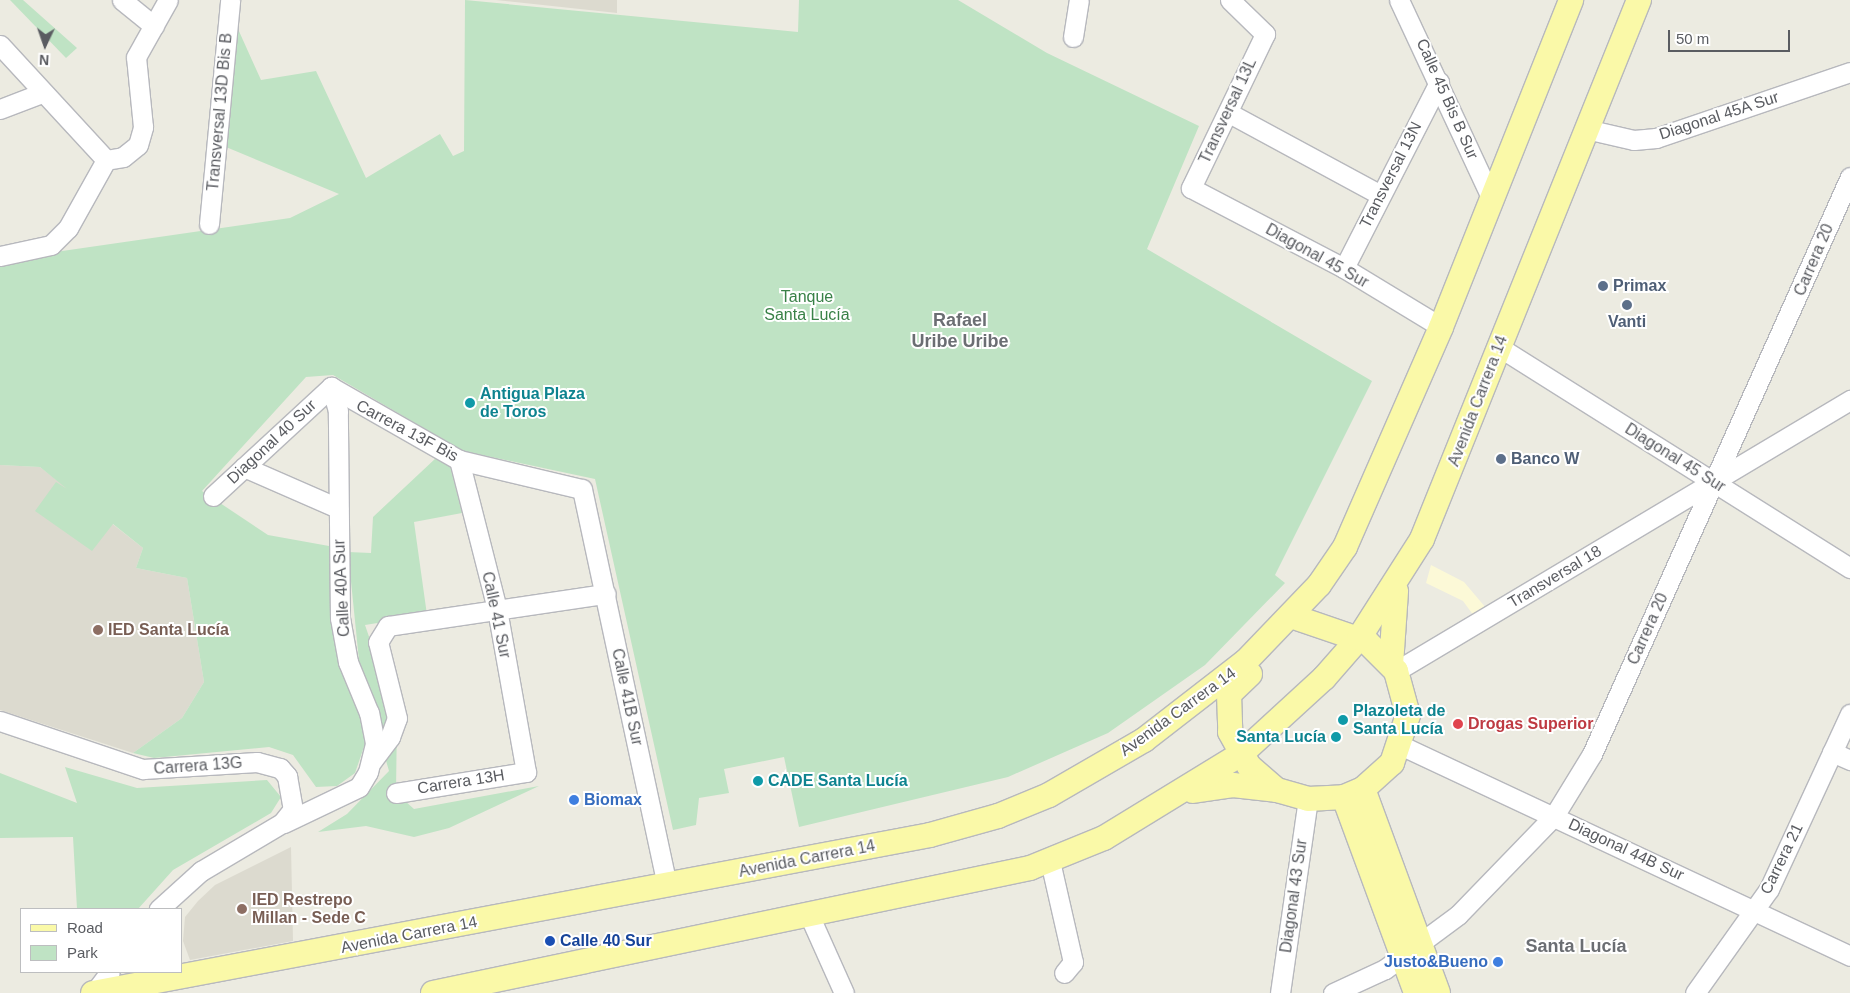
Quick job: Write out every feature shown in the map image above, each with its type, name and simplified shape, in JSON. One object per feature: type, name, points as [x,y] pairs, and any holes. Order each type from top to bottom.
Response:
[{"type":"main road","name":"Avenida Carrera 14","points":[[1241,754],[1227,722],[1230,694],[1298,618],[1345,547],[1381,470],[1441,327],[1570,0]]},
{"type":"main road","name":"Avenida Carrera 14","points":[[433,993],[810,917],[1050,861],[1182,794],[1241,754],[1318,684],[1359,638],[1398,582],[1435,510],[1586,128],[1639,0]]},
{"type":"main road","points":[[1182,794],[1233,785],[1278,790],[1308,799],[1353,793],[1392,763],[1400,745],[1407,708],[1394,668],[1398,582]]},
{"type":"main road","name":"Avenida Carrera 14","points":[[94,993],[930,834],[1026,805],[1088,775],[1172,720],[1298,618]]},
{"type":"main road","points":[[1298,618],[1359,638],[1394,668]]},
{"type":"main road","points":[[1241,754],[1278,790]]},
{"type":"main road","points":[[1353,793],[1411,950],[1438,993]]},
{"type":"main road","points":[[1411,950],[1416,993]]},
{"type":"street","points":[[122,0],[154,26]]},
{"type":"street","points":[[106,160],[124,157],[143,136],[134,70],[168,0]]},
{"type":"street","name":"Transversal 13D Bis B","points":[[209,224],[230,0]]},
{"type":"street","points":[[1073,37],[1079,0]]},
{"type":"street","name":"Transversal 13L","points":[[1191,188],[1230,113],[1265,34],[1230,0]]},
{"type":"street","name":"Calle 45 Bis B Sur","points":[[1399,0],[1412,8],[1440,82],[1492,199]]},
{"type":"street","points":[[0,45],[42,93],[106,160]]},
{"type":"street","name":"Diagonal 45A Sur","points":[[1586,128],[1634,140],[1656,138],[1850,72]]},
{"type":"street","name":"Transversal 13N","points":[[1344,268],[1379,194],[1440,82]]},
{"type":"street","points":[[0,109],[42,93]]},
{"type":"street","points":[[1230,113],[1379,194]]},
{"type":"street","points":[[0,256],[50,245],[68,228],[106,160]]},
{"type":"street","name":"Carrera 20","points":[[1333,993],[1411,950],[1496,879],[1554,816],[1592,754],[1850,178]]},
{"type":"street","name":"Diagonal 45 Sur","points":[[1191,188],[1344,268],[1441,327]]},
{"type":"street","name":"Diagonal 45 Sur","points":[[1499,347],[1850,568]]},
{"type":"street","name":"Carrera 13F Bis","points":[[331,387],[459,460],[582,489],[589,510]]},
{"type":"street","name":"Diagonal 40 Sur","points":[[213,496],[331,387]]},
{"type":"street","name":"Calle 40A Sur","points":[[160,908],[201,871],[282,823],[345,797],[368,772],[375,743],[373,726],[348,662],[340,618],[338,411],[331,387]]},
{"type":"street","name":"Transversal 18","points":[[1394,668],[1850,400]]},
{"type":"street","name":"Calle 41 Sur","points":[[459,460],[497,609],[526,772]]},
{"type":"street","points":[[244,467],[338,508]]},
{"type":"street","name":"Calle 41B Sur","points":[[589,510],[667,885]]},
{"type":"street","points":[[368,772],[397,718],[378,642],[388,626],[606,594]]},
{"type":"street","name":"Carrera 21","points":[[1695,993],[1756,911],[1850,714]]},
{"type":"street","name":"Carrera 13G","points":[[0,722],[143,769],[238,762],[275,766],[288,776],[292,786],[293,809],[282,823]]},
{"type":"street","name":"Diagonal 44B Sur","points":[[1400,745],[1850,956]]},
{"type":"street","points":[[1832,752],[1850,760]]},
{"type":"street","name":"Carrera 13H","points":[[396,793],[526,772]]},
{"type":"street","name":"Diagonal 43 Sur","points":[[1280,993],[1308,799]]},
{"type":"street","points":[[1050,861],[1073,962],[1064,972]]},
{"type":"street","points":[[810,917],[844,993]]},
{"type":"street","points":[[94,993],[109,973]]},
{"type":"shaded area","points":[[496,0],[617,0],[617,13]]},
{"type":"shaded area","name":"IED Santa Lucía","points":[[0,465],[40,467],[143,548],[136,568],[187,578],[204,682],[182,718],[133,753],[0,710]]},
{"type":"shaded area","points":[[1431,565],[1464,582],[1486,608],[1474,616],[1463,601],[1426,583]]},
{"type":"shaded area","name":"IED Restrepo Millan - Sede C","points":[[291,847],[293,941],[190,960],[183,941],[185,917],[198,901],[215,885]]},
{"type":"green space","points":[[10,0],[23,0],[77,48],[66,58]]},
{"type":"green space","name":"Tanque Santa Lucía","points":[[465,0],[798,32],[799,0],[958,0],[1047,53],[1199,126],[1147,249],[1372,381],[1275,575],[1285,583],[1205,665],[1108,733],[1008,777],[799,827],[784,757],[724,769],[729,793],[699,798],[696,825],[673,830],[595,479],[463,451],[333,375],[306,377],[202,491],[268,535],[329,546],[334,641],[368,735],[355,773],[337,786],[316,787],[293,755],[269,747],[154,758],[133,753],[182,718],[204,682],[187,578],[136,568],[143,548],[113,524],[92,551],[35,511],[56,482],[67,489],[40,467],[0,465],[0,260],[290,218],[339,194],[226,147],[238,29],[261,80],[316,71],[366,178],[440,134],[453,156],[464,151]]},
{"type":"green space","points":[[436,458],[450,466],[462,513],[414,522],[427,615],[365,625],[397,718],[396,793],[414,809],[539,786],[449,828],[414,837],[366,826],[318,832],[347,814],[389,771],[360,670],[348,552],[371,553],[373,517]]},
{"type":"green space","points":[[65,767],[137,788],[267,780],[281,797],[271,813],[173,870],[139,908],[77,908],[73,837],[0,838],[0,773],[77,803]]},
{"type":"place","name":"Primax","points":[[1603,286]]},
{"type":"place","name":"Vanti","points":[[1627,305]]},
{"type":"place","name":"Antigua Plaza de Toros","points":[[470,403]]},
{"type":"place","name":"Banco W","points":[[1501,459]]},
{"type":"place","name":"IED Santa Lucía","points":[[98,630]]},
{"type":"place","name":"Plazoleta de Santa Lucía","points":[[1343,720]]},
{"type":"place","name":"Drogas Superior","points":[[1458,724]]},
{"type":"place","name":"Santa Lucía","points":[[1336,737]]},
{"type":"place","name":"CADE Santa Lucía","points":[[758,781]]},
{"type":"place","name":"Biomax","points":[[574,800]]},
{"type":"place","name":"IED Restrepo Millan - Sede C","points":[[242,909]]},
{"type":"place","name":"Calle 40 Sur","points":[[550,941]]},
{"type":"place","name":"Justo&Bueno","points":[[1498,962]]},
{"type":"district","name":"Rafael Uribe Uribe","points":[[960,331]]},
{"type":"district","name":"Santa Lucía","points":[[1576,946]]}]
